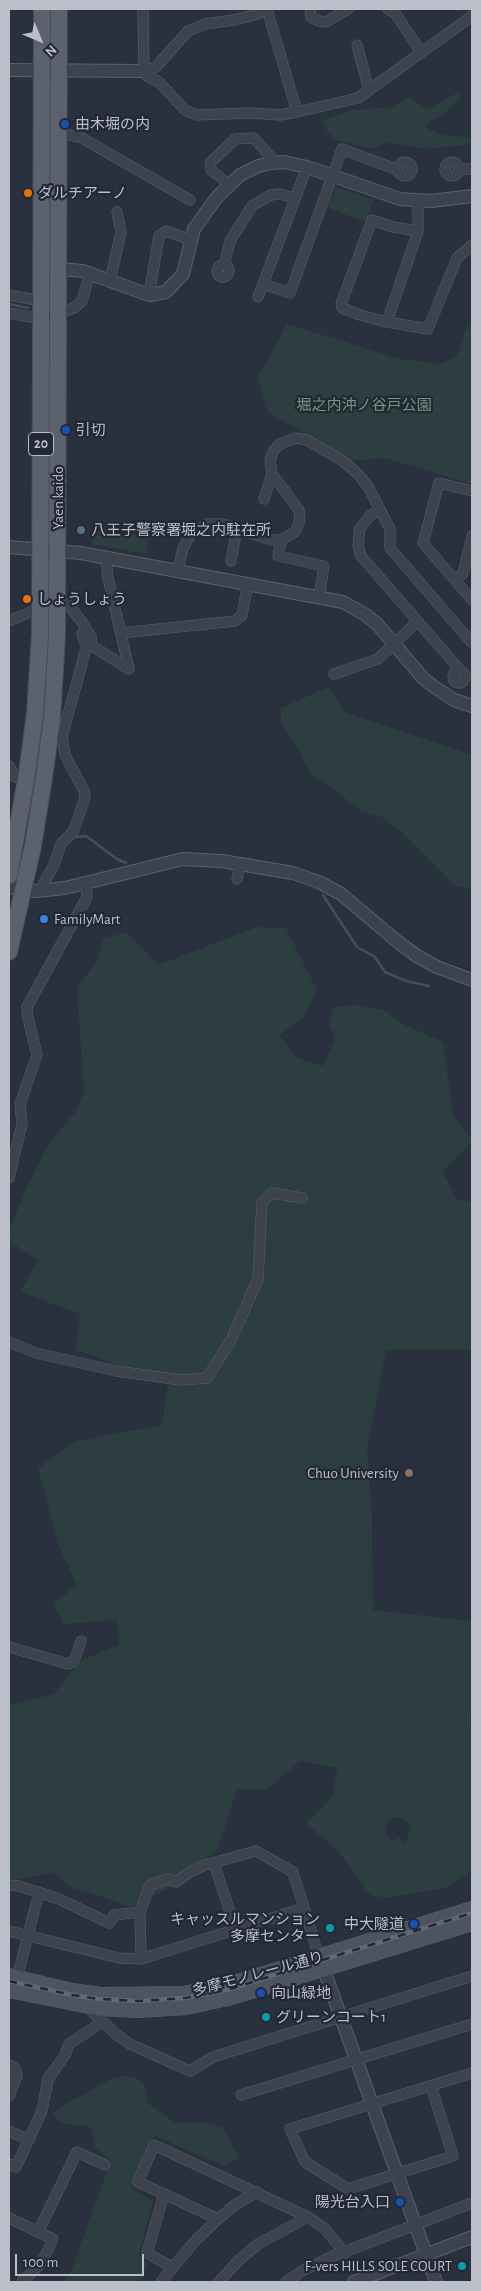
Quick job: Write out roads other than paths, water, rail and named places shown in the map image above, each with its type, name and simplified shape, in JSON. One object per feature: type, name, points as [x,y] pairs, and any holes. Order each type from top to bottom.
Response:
[{"type":"main road","name":"Yaen kaido","points":[[9,876],[26,781],[36,697],[40,608],[42,9]]},
{"type":"main road","name":"Yaen kaido","points":[[9,952],[24,889],[58,720],[59,9]]},
{"type":"main road","name":"多摩モノレール通り","points":[[11,1986],[86,2006],[138,2010],[186,2007],[228,1998],[472,1909]]},
{"type":"main road","name":"多摩モノレール通り","points":[[11,1986],[101,1995],[161,1996],[184,1994],[321,1963],[472,1923]]},
{"type":"street","points":[[143,9],[144,71],[147,76],[159,82],[185,110],[196,115],[249,113],[280,115],[358,98],[472,16]]},
{"type":"street","points":[[9,70],[144,71],[156,67],[188,31],[205,24],[258,14],[267,9],[297,112]]},
{"type":"street","points":[[310,9],[311,17],[326,22],[348,9]]},
{"type":"street","points":[[388,9],[395,13],[422,52]]},
{"type":"street","points":[[357,45],[370,90]]},
{"type":"street","points":[[59,133],[80,137],[190,200]]},
{"type":"street","points":[[229,184],[211,170],[210,163],[235,139],[254,138],[275,162]]},
{"type":"street","points":[[263,284],[290,293],[342,149],[398,170]]},
{"type":"street","points":[[59,269],[72,269],[90,273],[149,295],[166,292],[181,278],[198,222],[229,184],[252,168],[275,162],[307,167],[390,196],[418,201],[472,196]]},
{"type":"street","points":[[258,297],[307,167]]},
{"type":"street","points":[[459,169],[472,168]]},
{"type":"street","points":[[224,265],[230,241],[252,206],[271,195],[280,194],[295,198]]},
{"type":"street","points":[[387,322],[418,231],[418,201]]},
{"type":"street","points":[[110,281],[121,232],[117,212]]},
{"type":"street","points":[[418,231],[393,227],[372,220],[340,304],[342,308],[387,322],[428,329],[457,258],[472,245]]},
{"type":"street","points":[[149,295],[159,236],[166,231],[191,240]]},
{"type":"street","points":[[9,313],[42,319],[59,315],[79,306],[90,273]]},
{"type":"street","points":[[9,294],[41,301]]},
{"type":"street","points":[[264,499],[272,474],[270,460],[274,450],[280,444],[296,438],[307,440],[343,460],[369,488],[390,529],[390,548],[472,643]]},
{"type":"street","points":[[178,570],[183,548],[192,533],[207,524],[223,524],[272,540],[281,540],[290,536],[299,526],[299,510],[272,474]]},
{"type":"street","points":[[472,491],[439,483],[423,543],[472,600]]},
{"type":"street","points":[[380,509],[370,516],[360,528],[358,545],[362,556],[461,671]]},
{"type":"street","points":[[231,561],[237,528]]},
{"type":"street","points":[[456,580],[463,573],[472,536]]},
{"type":"street","points":[[281,540],[278,556],[324,566],[319,596]]},
{"type":"street","points":[[9,546],[58,550],[106,557],[343,602],[366,614],[423,678],[454,700],[472,706]]},
{"type":"street","points":[[58,601],[67,603],[82,622],[90,637],[92,646],[129,669],[106,557]]},
{"type":"street","points":[[121,634],[236,621],[242,615],[248,583]]},
{"type":"street","points":[[9,621],[40,608]]},
{"type":"street","points":[[334,674],[378,659],[418,621]]},
{"type":"street","points":[[24,889],[54,865],[61,844],[73,832],[84,801],[84,793],[62,746],[62,736],[58,720],[82,664],[86,647],[82,634]]},
{"type":"street","points":[[9,766],[14,777],[26,781]]},
{"type":"street","points":[[24,889],[86,884],[183,859],[203,859],[293,873],[329,887],[352,902],[417,956],[437,967],[472,980]]},
{"type":"street","points":[[237,878],[240,864]]},
{"type":"street","points":[[9,1178],[22,1124],[20,1104],[37,1055],[27,1008],[86,897],[86,884]]},
{"type":"street","points":[[9,1342],[36,1353],[116,1371],[182,1380],[207,1378],[230,1340],[258,1279],[262,1202],[272,1193],[302,1198]]},
{"type":"street","points":[[9,1646],[68,1664],[74,1661],[81,1641]]},
{"type":"street","points":[[141,1959],[140,1912],[149,1887],[153,1884],[168,1879],[176,1882],[190,1872],[256,1850],[293,1872],[340,2018],[424,2255],[436,2282]]},
{"type":"street","points":[[214,1864],[236,1930]]},
{"type":"street","points":[[9,1885],[39,1892],[110,1923],[114,1915],[140,1912]]},
{"type":"street","points":[[11,1986],[28,1936],[39,1892]]},
{"type":"street","points":[[9,1931],[119,1958],[141,1959],[304,1908]]},
{"type":"street","points":[[86,2006],[102,2022],[130,2044],[190,2071],[213,2056],[472,1976]]},
{"type":"street","points":[[9,2164],[16,2167],[42,2110],[48,2078],[65,2055],[69,2044],[102,2022]]},
{"type":"street","points":[[241,2096],[472,2024]]},
{"type":"street","points":[[9,2065],[15,2068],[17,2076],[9,2096]]},
{"type":"street","points":[[431,2086],[454,2156],[348,2189],[305,2162],[290,2129],[472,2073]]},
{"type":"street","points":[[9,2131],[29,2140]]},
{"type":"street","points":[[218,2220],[138,2182],[154,2145],[308,2217],[324,2228],[345,2253]]},
{"type":"street","points":[[38,2232],[78,2152],[104,2165]]},
{"type":"street","points":[[162,2282],[172,2267],[218,2220],[235,2204],[257,2192]]},
{"type":"street","points":[[164,2194],[147,2253],[172,2267]]},
{"type":"street","points":[[286,2282],[316,2264],[472,2203]]},
{"type":"street","points":[[219,2282],[238,2261],[258,2244],[308,2217]]},
{"type":"street","points":[[9,2218],[53,2239],[42,2262],[22,2282]]},
{"type":"street","points":[[354,2282],[472,2237]]},
{"type":"waterway","points":[[9,304],[28,308]]},
{"type":"waterway","points":[[74,837],[86,836],[117,859],[126,863]]},
{"type":"waterway","points":[[323,895],[357,947],[375,957],[385,972],[406,981],[429,986]]},
{"type":"railway","points":[[9,1981],[99,1999],[138,2001],[185,1998],[227,1990],[472,1913]]},
{"type":"place","name":"由木堀の内","points":[[65,124]]},
{"type":"place","name":"ダルチアーノ","points":[[28,193]]},
{"type":"place","name":"引切","points":[[66,430]]},
{"type":"place","name":"八王子警察署堀之内駐在所","points":[[81,530]]},
{"type":"place","name":"しょうしょう","points":[[27,599]]},
{"type":"place","name":"FamilyMart","points":[[44,919]]},
{"type":"place","name":"Chuo University","points":[[409,1473]]},
{"type":"place","name":"中大隧道","points":[[414,1924]]},
{"type":"place","name":"キャッスルマンション 多摩センター","points":[[330,1928]]},
{"type":"place","name":"向山緑地","points":[[261,1993]]},
{"type":"place","name":"グリーンコート1","points":[[266,2017]]},
{"type":"place","name":"陽光台入口","points":[[400,2202]]},
{"type":"place","name":"F-vers HILLS SOLE COURT","points":[[462,2266]]},
{"type":"park label","name":"堀之内沖ノ谷戸公園","points":[[364,405]]}]
